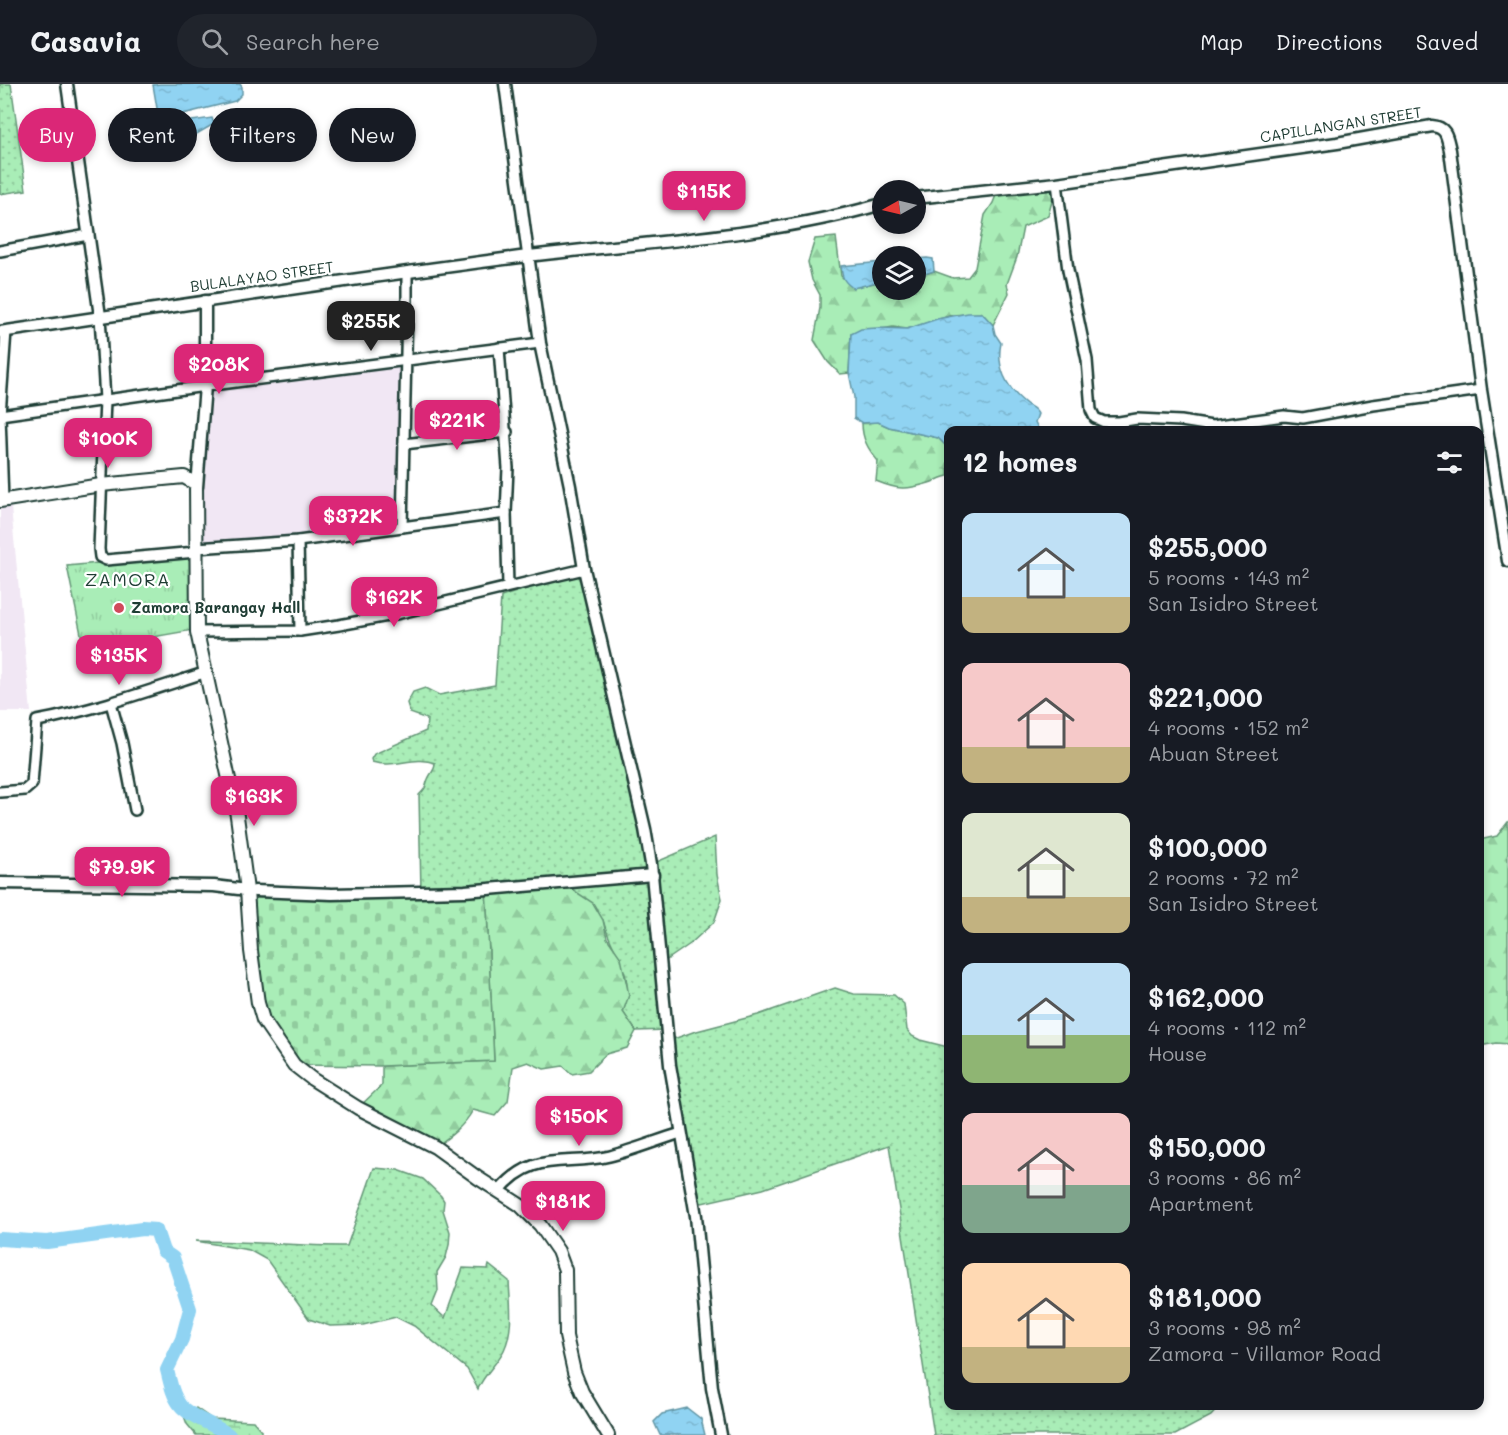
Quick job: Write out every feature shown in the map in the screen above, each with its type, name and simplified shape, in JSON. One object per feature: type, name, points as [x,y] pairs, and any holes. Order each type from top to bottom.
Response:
[{"type":"main road","points":[[1,501],[101,485],[184,477],[191,480],[197,487],[197,632],[251,890],[250,951],[263,1020],[294,1065],[349,1102],[435,1147],[520,1205],[540,1225],[558,1251],[565,1270],[566,1336],[574,1372],[582,1392],[608,1435]]},
{"type":"street","points":[[68,84],[100,316],[105,399],[99,549],[102,559],[298,541],[506,513]]},
{"type":"street","points":[[505,84],[540,343],[570,486],[584,569],[645,829],[652,875],[669,1053],[696,1216],[712,1388],[722,1435]]},
{"type":"street","name":"CAPILLANGAN STREET","points":[[926,197],[1057,183],[1337,143],[1432,126],[1440,127],[1446,132],[1450,150],[1482,390],[1508,561]]},
{"type":"street","points":[[1057,183],[1068,270],[1087,360],[1091,410],[1099,420],[1119,423],[1137,419],[1225,425],[1284,416],[1303,418],[1482,390]]},
{"type":"street","points":[[530,256],[730,233],[844,215],[872,207]]},
{"type":"street","points":[[0,252],[88,235]]},
{"type":"street","name":"BULALAYAO STREET","points":[[3,332],[100,316],[530,256]]},
{"type":"street","points":[[402,527],[406,272]]},
{"type":"street","points":[[197,487],[205,386],[206,301]]},
{"type":"street","points":[[1,501],[0,415],[3,332]]},
{"type":"street","points":[[0,415],[105,399],[540,343]]},
{"type":"street","points":[[499,348],[508,468],[506,513],[508,586]]},
{"type":"street","points":[[404,444],[506,432]]},
{"type":"street","points":[[298,541],[300,631]]},
{"type":"street","points":[[197,632],[300,631],[388,616],[584,569]]},
{"type":"street","points":[[0,792],[25,790],[32,784],[37,721],[111,703],[207,672]]},
{"type":"street","points":[[111,703],[122,742],[135,810]]},
{"type":"street","points":[[0,883],[214,886],[332,894],[465,891],[652,875]]},
{"type":"street","points":[[499,1191],[511,1177],[543,1162],[602,1157],[681,1133]]},
{"type":"shaded area","points":[[406,361],[402,527],[196,548],[205,386]]},
{"type":"shaded area","points":[[11,507],[31,712],[0,712],[0,509]]},
{"type":"green space","points":[[0,84],[11,84],[18,133],[18,162],[22,162],[26,190],[0,194]]},
{"type":"green space","points":[[1057,183],[1048,216],[1023,227],[1017,257],[1007,284],[1009,293],[993,325],[982,313],[952,315],[907,329],[893,327],[851,334],[849,373],[840,374],[828,362],[814,340],[820,295],[812,280],[808,262],[815,239],[836,237],[841,276],[853,288],[872,283],[872,300],[926,300],[926,274],[934,271],[953,278],[968,277],[975,268],[985,215],[998,190]]},
{"type":"green space","points":[[878,422],[889,427],[939,438],[944,444],[944,477],[908,488],[890,486],[876,481],[878,461],[866,444],[862,423]]},
{"type":"green space","points":[[195,554],[199,629],[84,649],[67,566]]},
{"type":"green space","points":[[584,569],[652,864],[715,837],[717,875],[722,899],[714,922],[690,944],[661,964],[667,1030],[636,1031],[623,1012],[627,998],[625,974],[603,920],[421,892],[419,795],[425,788],[435,763],[419,760],[380,764],[372,762],[371,759],[374,754],[426,731],[427,719],[410,713],[407,703],[413,692],[425,688],[439,695],[495,685],[501,597]]},
{"type":"green space","points":[[1508,822],[1508,1044],[1484,1045],[1484,839],[1497,836]]},
{"type":"green space","points":[[570,888],[593,903],[603,920],[607,938],[621,958],[629,995],[623,1012],[636,1031],[627,1048],[606,1054],[589,1071],[572,1074],[563,1066],[544,1069],[528,1062],[513,1067],[508,1101],[495,1116],[473,1110],[457,1130],[435,1147],[358,1108],[382,1085],[382,1066],[494,1061],[486,890]]},
{"type":"green space","points":[[247,890],[486,890],[494,1061],[382,1066],[294,1065],[263,1020]]},
{"type":"green space","points":[[835,988],[854,994],[894,995],[904,1004],[907,1030],[912,1036],[944,1046],[944,1410],[1216,1410],[1211,1416],[1175,1435],[934,1435],[889,1145],[763,1189],[702,1203],[693,1198],[668,1041],[758,1015]]},
{"type":"green space","points":[[374,1168],[398,1170],[423,1179],[444,1201],[443,1210],[450,1232],[449,1245],[446,1257],[437,1272],[438,1291],[432,1306],[445,1318],[463,1268],[488,1269],[489,1265],[509,1281],[511,1317],[507,1342],[478,1389],[467,1369],[414,1326],[396,1317],[363,1325],[330,1326],[309,1319],[267,1260],[249,1250],[196,1241],[347,1246]]},
{"type":"green space","points":[[196,1408],[212,1419],[253,1421],[261,1430],[261,1435],[196,1435],[184,1416]]},
{"type":"water","points":[[240,84],[242,94],[235,101],[197,110],[197,108],[157,108],[153,85]]},
{"type":"water","points":[[209,118],[209,127],[197,134],[197,120]]},
{"type":"water","points":[[926,258],[933,259],[934,271],[926,274]]},
{"type":"water","points":[[872,263],[872,283],[853,288],[843,277],[841,266]]},
{"type":"water","points":[[968,313],[982,313],[993,325],[995,334],[1001,343],[1001,368],[1007,383],[1026,404],[1037,412],[1035,422],[1037,426],[944,426],[944,444],[938,438],[889,427],[878,422],[862,423],[854,418],[854,397],[849,373],[851,334],[861,329],[907,329],[937,319]]},
{"type":"water","points":[[687,1408],[701,1419],[705,1435],[660,1435],[654,1422],[662,1414]]},
{"type":"waterway","points":[[0,1239],[47,1242],[142,1229],[156,1230],[163,1251],[173,1258],[190,1309],[182,1339],[167,1370],[173,1392],[184,1409],[229,1435]]},
{"type":"place","name":"Zamora Barangay Hall","points":[[119,608]]},
{"type":"district","name":"ZAMORA","points":[[128,580]]}]
